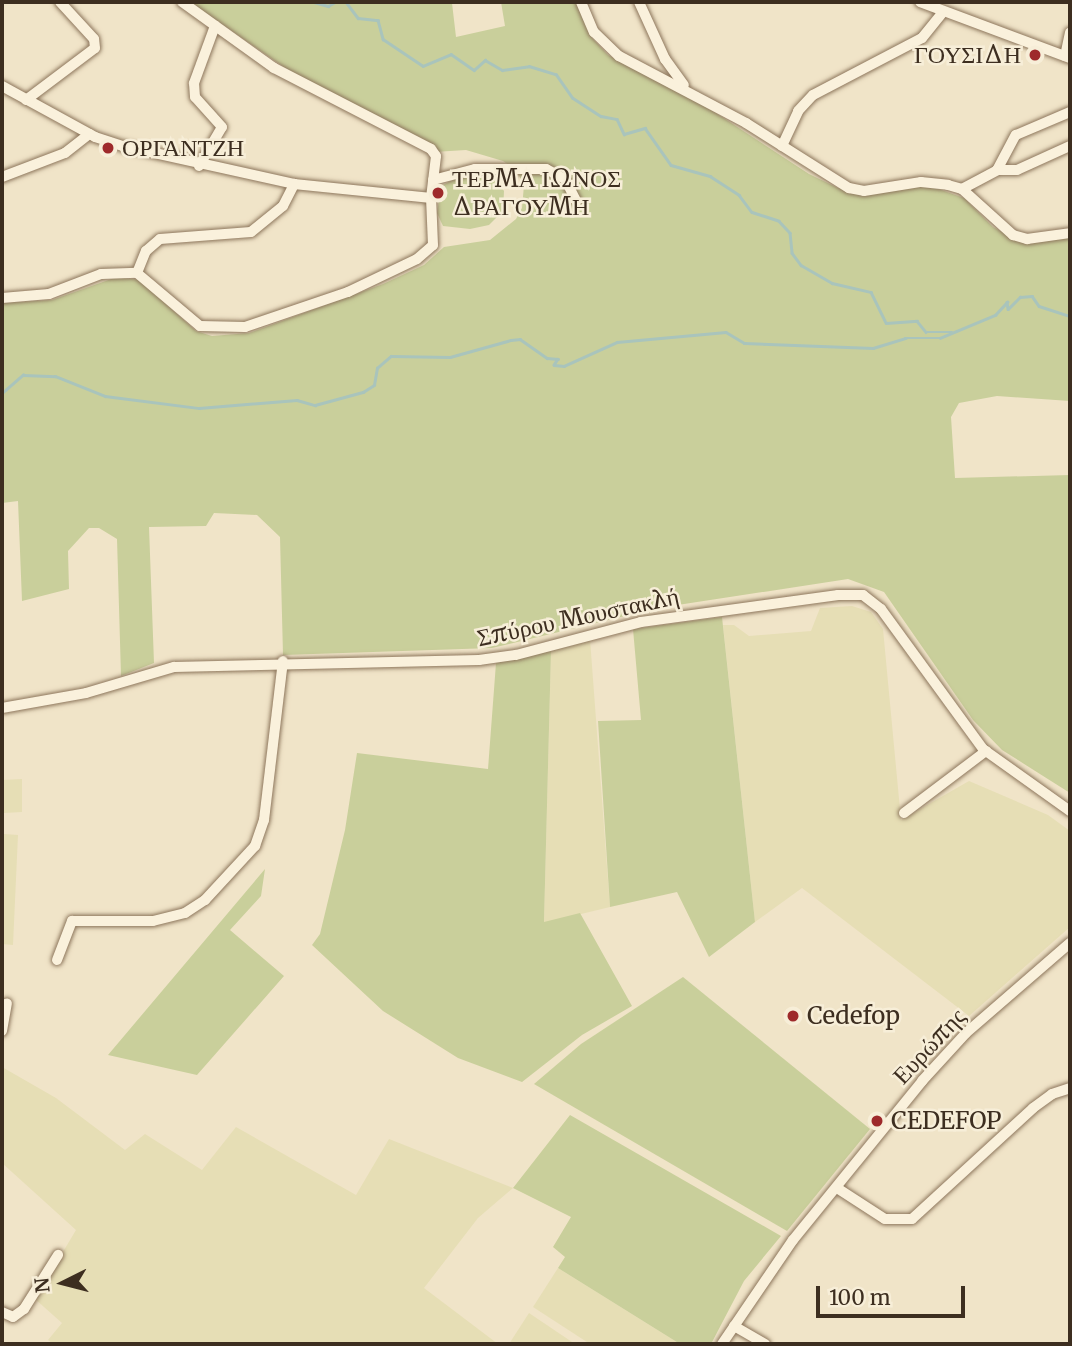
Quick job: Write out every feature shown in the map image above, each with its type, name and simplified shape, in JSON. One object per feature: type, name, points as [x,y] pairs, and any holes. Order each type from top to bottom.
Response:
[{"type":"street","points":[[26,100],[95,48],[94,39],[61,2]]},
{"type":"street","points":[[2,298],[49,294],[101,274],[137,273],[200,326],[245,327],[348,292],[428,253],[435,232],[431,198],[436,156],[431,149],[274,68],[182,2]]},
{"type":"street","points":[[581,2],[604,45],[782,146],[849,188],[864,191],[921,182],[962,190],[1013,235],[1027,239],[1070,233]]},
{"type":"street","points":[[639,2],[665,59],[696,97]]},
{"type":"street","points":[[920,2],[942,13],[1068,57],[1070,33]]},
{"type":"street","points":[[782,146],[798,111],[813,95],[922,38],[942,13]]},
{"type":"street","points":[[199,166],[222,127],[195,97],[194,83],[215,26]]},
{"type":"street","points":[[2,86],[89,134],[199,166],[294,184],[431,198]]},
{"type":"street","points":[[962,190],[996,170],[1016,135],[1070,112]]},
{"type":"street","points":[[2,177],[65,153],[89,134]]},
{"type":"street","points":[[996,170],[1017,170],[1070,146]]},
{"type":"street","points":[[433,180],[475,169],[546,169],[565,179],[576,201]]},
{"type":"street","points":[[137,273],[146,251],[160,239],[258,228],[283,206],[294,184]]},
{"type":"street","name":"Σπύρου Μουστακλή","points":[[2,708],[86,693],[174,667],[283,661],[479,660],[516,655],[641,622],[838,595],[863,595],[881,609],[986,751],[1070,811]]},
{"type":"street","points":[[57,960],[71,922],[153,921],[181,915],[202,903],[255,846],[264,820],[283,661]]},
{"type":"street","points":[[904,813],[986,751]]},
{"type":"street","name":"Ευρώπης","points":[[727,1342],[734,1325],[793,1240],[966,1033],[1070,943]]},
{"type":"street","points":[[2,1031],[7,1003]]},
{"type":"street","points":[[837,1188],[885,1219],[912,1219],[1033,1108],[1052,1094],[1070,1088]]},
{"type":"street","points":[[2,1312],[13,1317],[24,1309],[58,1255]]},
{"type":"street","points":[[734,1325],[765,1344]]},
{"type":"shaded area","points":[[852,606],[871,612],[883,629],[901,820],[969,781],[1048,815],[1070,831],[1070,927],[969,1016],[802,888],[755,922],[723,625],[734,625],[749,636],[811,631],[820,608]]},
{"type":"shaded area","points":[[590,639],[610,907],[544,923],[551,651]]},
{"type":"shaded area","points":[[22,779],[22,812],[4,813],[4,834],[18,835],[13,945],[2,944],[2,780]]},
{"type":"shaded area","points":[[2,1067],[56,1098],[125,1150],[145,1134],[202,1170],[236,1127],[356,1195],[389,1139],[513,1188],[478,1218],[424,1288],[498,1344],[53,1344],[48,1340],[62,1323],[35,1299],[76,1230],[2,1163]]},
{"type":"shaded area","points":[[558,1268],[680,1344],[590,1344],[533,1307]]},
{"type":"shaded area","points":[[529,1313],[575,1344],[509,1344]]},
{"type":"green space","points":[[190,2],[452,3],[456,37],[505,26],[501,2],[577,2],[592,38],[608,55],[693,98],[809,174],[838,188],[927,185],[964,198],[993,227],[1018,240],[1070,237],[1070,401],[997,396],[959,403],[951,417],[955,478],[1070,475],[1070,793],[1002,750],[973,720],[884,592],[848,579],[658,608],[492,648],[283,655],[280,537],[257,515],[214,513],[206,526],[149,527],[154,663],[121,676],[117,539],[99,528],[89,528],[68,551],[69,589],[22,601],[18,501],[2,503],[2,303],[52,300],[117,277],[139,280],[196,331],[212,336],[249,333],[383,284],[424,265],[444,247],[490,240],[516,219],[522,208],[524,185],[516,170],[503,161],[466,150],[434,152],[304,81]]},
{"type":"green space","points":[[458,177],[494,177],[504,191],[503,211],[489,225],[470,229],[443,226],[437,213],[441,186]]},
{"type":"green space","points":[[722,617],[755,922],[709,957],[677,892],[610,907],[598,721],[641,720],[633,629]]},
{"type":"green space","points":[[551,651],[544,922],[580,913],[632,1006],[582,1035],[522,1082],[458,1058],[383,1011],[312,945],[320,934],[345,830],[357,753],[488,769],[496,663]]},
{"type":"green space","points":[[265,869],[261,896],[230,930],[284,976],[197,1075],[108,1055]]},
{"type":"green space","points":[[683,977],[870,1129],[787,1231],[534,1084],[581,1044]]},
{"type":"green space","points":[[570,1115],[781,1236],[744,1281],[711,1344],[680,1344],[558,1268],[565,1257],[553,1247],[571,1217],[513,1188]]},
{"type":"waterway","points":[[314,2],[328,6],[335,2]]},
{"type":"waterway","points":[[346,2],[358,18],[378,20],[383,39],[423,66],[451,54],[474,70],[485,60],[502,70],[529,66],[556,74],[573,98],[601,116],[617,119],[624,134],[645,128],[671,165],[710,176],[739,195],[752,212],[779,221],[790,233],[792,253],[801,265],[832,283],[871,292],[886,323],[917,321],[926,332],[952,332]]},
{"type":"waterway","points":[[2,393],[23,375],[55,376],[105,396],[199,408],[297,400],[315,405],[363,392],[374,385],[377,368],[391,356],[450,357],[511,340],[520,339],[547,358],[558,359],[554,365],[564,366],[617,342],[726,332],[744,343],[873,348],[905,338],[940,338],[995,315],[1007,302],[1008,309],[1020,297],[1032,296],[1039,306],[1070,316]]},
{"type":"place","name":"ΓΟΥΣΙΔΗ","points":[[1035,55]]},
{"type":"place","name":"ΟΡΓΑΝΤΖΗ","points":[[108,148]]},
{"type":"place","name":"ΤΕΡΜΑ ΙΩΝΟΣ ΔΡΑΓΟΥΜΗ","points":[[438,193]]},
{"type":"place","name":"Cedefop","points":[[793,1016]]},
{"type":"place","name":"CEDEFOP","points":[[877,1121]]}]
